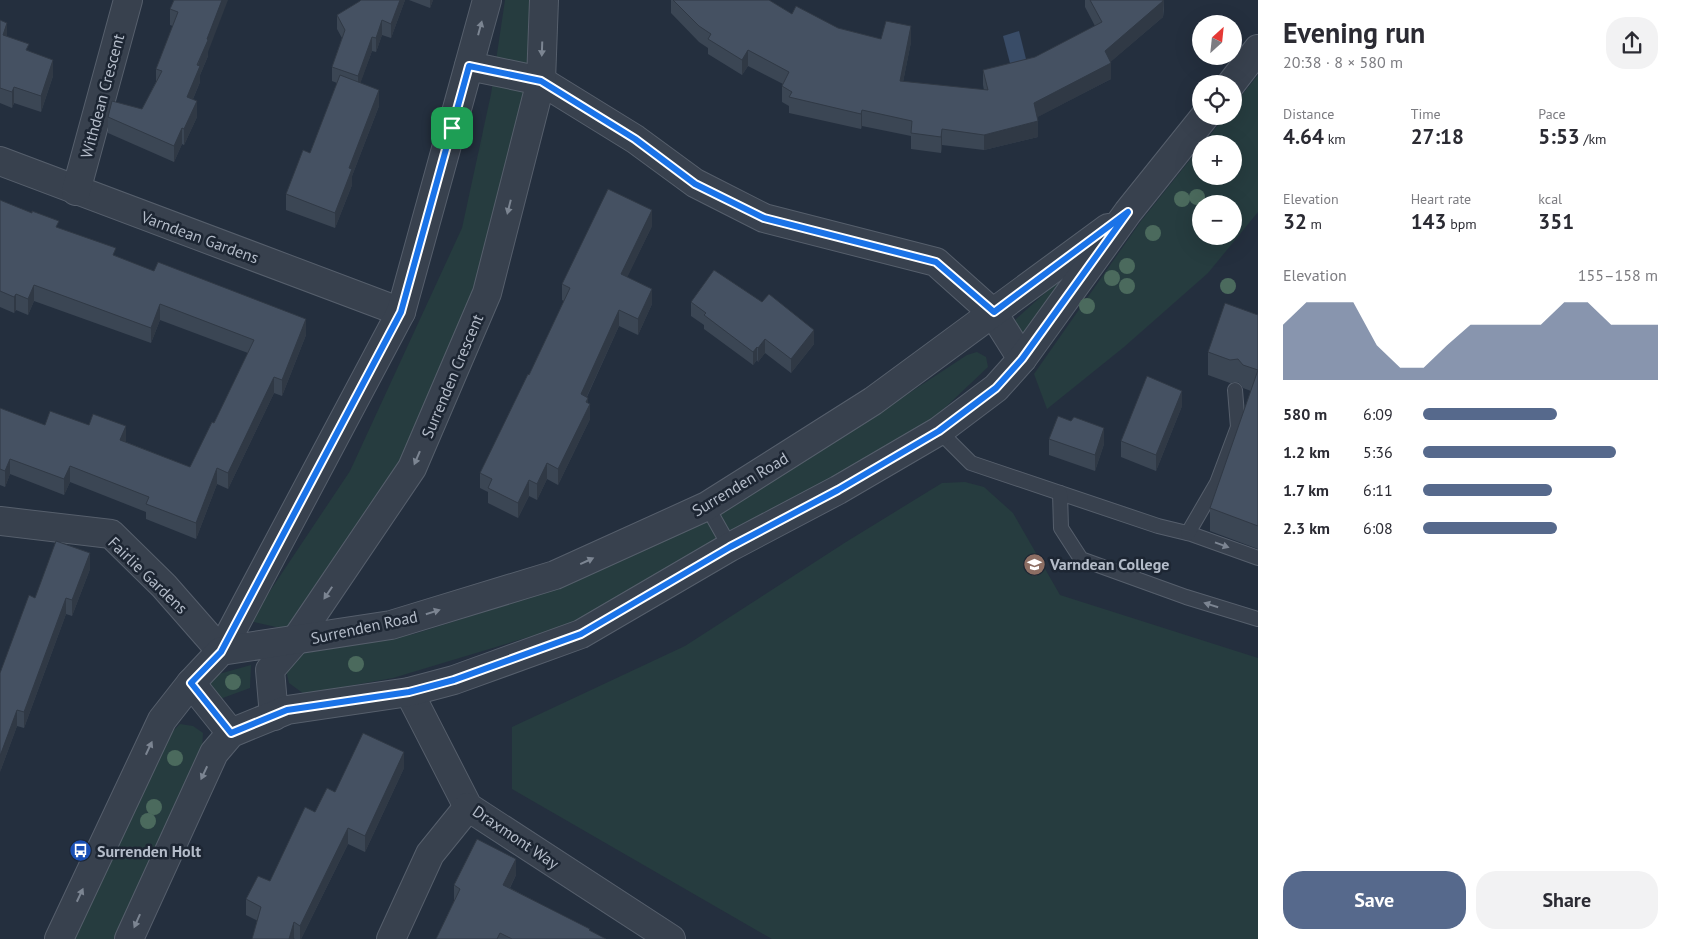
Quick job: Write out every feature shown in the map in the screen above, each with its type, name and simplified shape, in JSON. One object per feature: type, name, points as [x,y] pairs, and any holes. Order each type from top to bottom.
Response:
[{"type":"street","name":"Withdean Crescent","points":[[76,191],[128,0]]},
{"type":"street","points":[[59,939],[162,720],[191,683],[221,652],[401,312],[487,0]]},
{"type":"street","name":"Surrenden Crescent","points":[[295,641],[412,468],[487,293],[541,81],[544,0]]},
{"type":"street","points":[[1238,75],[1258,49]]},
{"type":"street","points":[[469,66],[541,81],[635,139],[695,184],[764,218],[936,262],[994,312],[1022,359]]},
{"type":"street","name":"Surrenden Road","points":[[129,939],[214,753],[231,733],[287,710],[409,692],[454,680],[581,634],[730,547],[838,490],[939,431],[996,388],[1022,359],[1128,212],[1198,125]]},
{"type":"street","name":"Varndean Gardens","points":[[0,161],[401,312]]},
{"type":"street","name":"Surrenden Road","points":[[221,652],[391,625],[555,575],[707,506],[873,402],[1128,212]]},
{"type":"street","name":"Fairlie Gardens","points":[[0,521],[111,534],[164,586],[221,652]]},
{"type":"street","name":"Surrenden Road","points":[[274,716],[270,670],[295,641]]},
{"type":"street","points":[[191,683],[231,733]]},
{"type":"street","name":"Draxmont Way","points":[[409,692],[468,806],[671,939]]},
{"type":"street","points":[[391,939],[430,854],[468,806]]},
{"type":"lane","points":[[1188,534],[1217,484],[1238,427],[1235,390]]},
{"type":"lane","points":[[939,431],[971,463],[1258,558]]},
{"type":"lane","points":[[1060,493],[1061,528],[1080,559],[1148,584],[1258,619]]},
{"type":"lane","points":[[707,506],[730,547]]},
{"type":"green space","points":[[505,0],[543,0],[484,292],[399,461],[289,630],[250,621],[350,471],[462,228],[491,94]]},
{"type":"green space","points":[[1258,75],[1258,212],[1242,232],[1242,195],[1192,195],[1192,245],[1231,245],[1208,273],[1124,347],[1047,409],[1034,374],[1141,221],[1192,157],[1192,185],[1242,185],[1242,135],[1210,135],[1218,125],[1242,125],[1242,95]]},
{"type":"green space","points":[[1056,283],[1060,286],[1027,334],[1018,333],[1012,326],[1016,319]]},
{"type":"green space","points":[[977,352],[986,357],[988,367],[915,436],[569,625],[393,678],[304,694],[289,683],[286,670],[295,655],[414,634],[554,590],[697,520],[856,428],[967,355]]},
{"type":"green space","name":"Varndean College","points":[[965,482],[984,487],[1013,513],[1060,595],[1258,658],[1258,939],[772,939],[512,789],[512,727],[685,646],[846,542],[942,483]]},
{"type":"green space","points":[[251,665],[250,688],[220,699],[201,679]]},
{"type":"green space","points":[[180,724],[193,726],[203,733],[202,750],[118,939],[75,939],[167,737]]},
{"type":"water","points":[[1019,31],[1027,63],[1011,67],[1003,36]]},
{"type":"building","points":[[174,0],[222,0],[197,65],[200,66],[187,97],[197,101],[174,146],[108,117],[112,101],[142,109],[162,71],[156,69],[178,12],[170,9]]},
{"type":"building","points":[[361,0],[400,0],[391,24],[382,20],[376,38],[372,37],[358,76],[332,67],[345,30],[337,15]]},
{"type":"building","points":[[673,0],[769,0],[792,14],[796,6],[838,28],[881,39],[886,21],[911,26],[900,81],[988,90],[983,70],[1035,57],[1102,22],[1090,0],[1163,1],[1105,51],[1111,63],[1034,103],[1038,121],[984,135],[942,129],[941,137],[911,133],[912,121],[862,110],[861,114],[789,97],[792,92],[782,86],[789,72],[748,50],[742,60],[708,39],[711,34],[699,26]]},
{"type":"building","points":[[0,20],[7,23],[3,35],[29,44],[26,50],[53,60],[41,96],[14,87],[12,92],[0,88]]},
{"type":"building","points":[[340,75],[379,90],[349,168],[352,169],[335,213],[286,194],[303,150],[310,153]]},
{"type":"building","points":[[608,189],[652,210],[621,274],[652,289],[638,319],[619,310],[581,394],[588,398],[586,402],[590,404],[558,469],[547,463],[537,484],[529,480],[518,503],[488,488],[492,479],[480,473],[570,288],[562,284]]},
{"type":"building","points":[[0,200],[32,213],[32,211],[59,221],[56,227],[116,248],[113,255],[154,271],[158,262],[306,319],[282,380],[274,377],[228,473],[217,468],[196,523],[146,504],[149,497],[70,466],[64,479],[10,459],[5,471],[0,469],[0,408],[45,425],[50,411],[89,425],[93,414],[126,426],[120,440],[190,467],[212,422],[214,423],[254,340],[160,304],[151,328],[34,285],[28,299],[16,294],[14,297],[0,291]]},
{"type":"building","points":[[714,270],[762,302],[769,294],[814,330],[791,359],[765,339],[753,352],[704,315],[706,313],[691,302]]},
{"type":"building","points":[[1225,303],[1258,315],[1258,370],[1243,365],[1238,359],[1230,360],[1208,352]]},
{"type":"building","points":[[1258,370],[1258,526],[1210,508]]},
{"type":"building","points":[[1147,376],[1182,391],[1156,455],[1121,441]]},
{"type":"building","points":[[1058,416],[1071,421],[1074,417],[1104,428],[1095,455],[1049,439]]},
{"type":"building","points":[[56,541],[90,553],[72,600],[66,598],[24,712],[17,710],[0,756],[0,673],[29,595],[35,598]]},
{"type":"building","points":[[363,733],[404,752],[365,836],[348,828],[300,926],[294,922],[289,939],[252,939],[261,907],[246,899],[258,876],[270,881],[305,807],[315,812],[327,788],[335,792]]},
{"type":"building","points":[[477,839],[516,859],[503,885],[606,939],[512,939],[500,933],[497,939],[436,939],[460,889],[454,885]]},
{"type":"place","name":"Varndean College","points":[[1034,564]]},
{"type":"place","name":"Surrenden Holt","points":[[81,851]]},
{"type":"route","points":[[469,66],[541,81],[635,139],[695,184],[764,218],[936,262],[994,312],[1128,212],[1022,359],[996,388],[939,431],[838,490],[730,547],[581,634],[454,680],[409,692],[287,710],[231,733],[191,683],[221,652],[401,312],[452,128],[469,66]]}]
